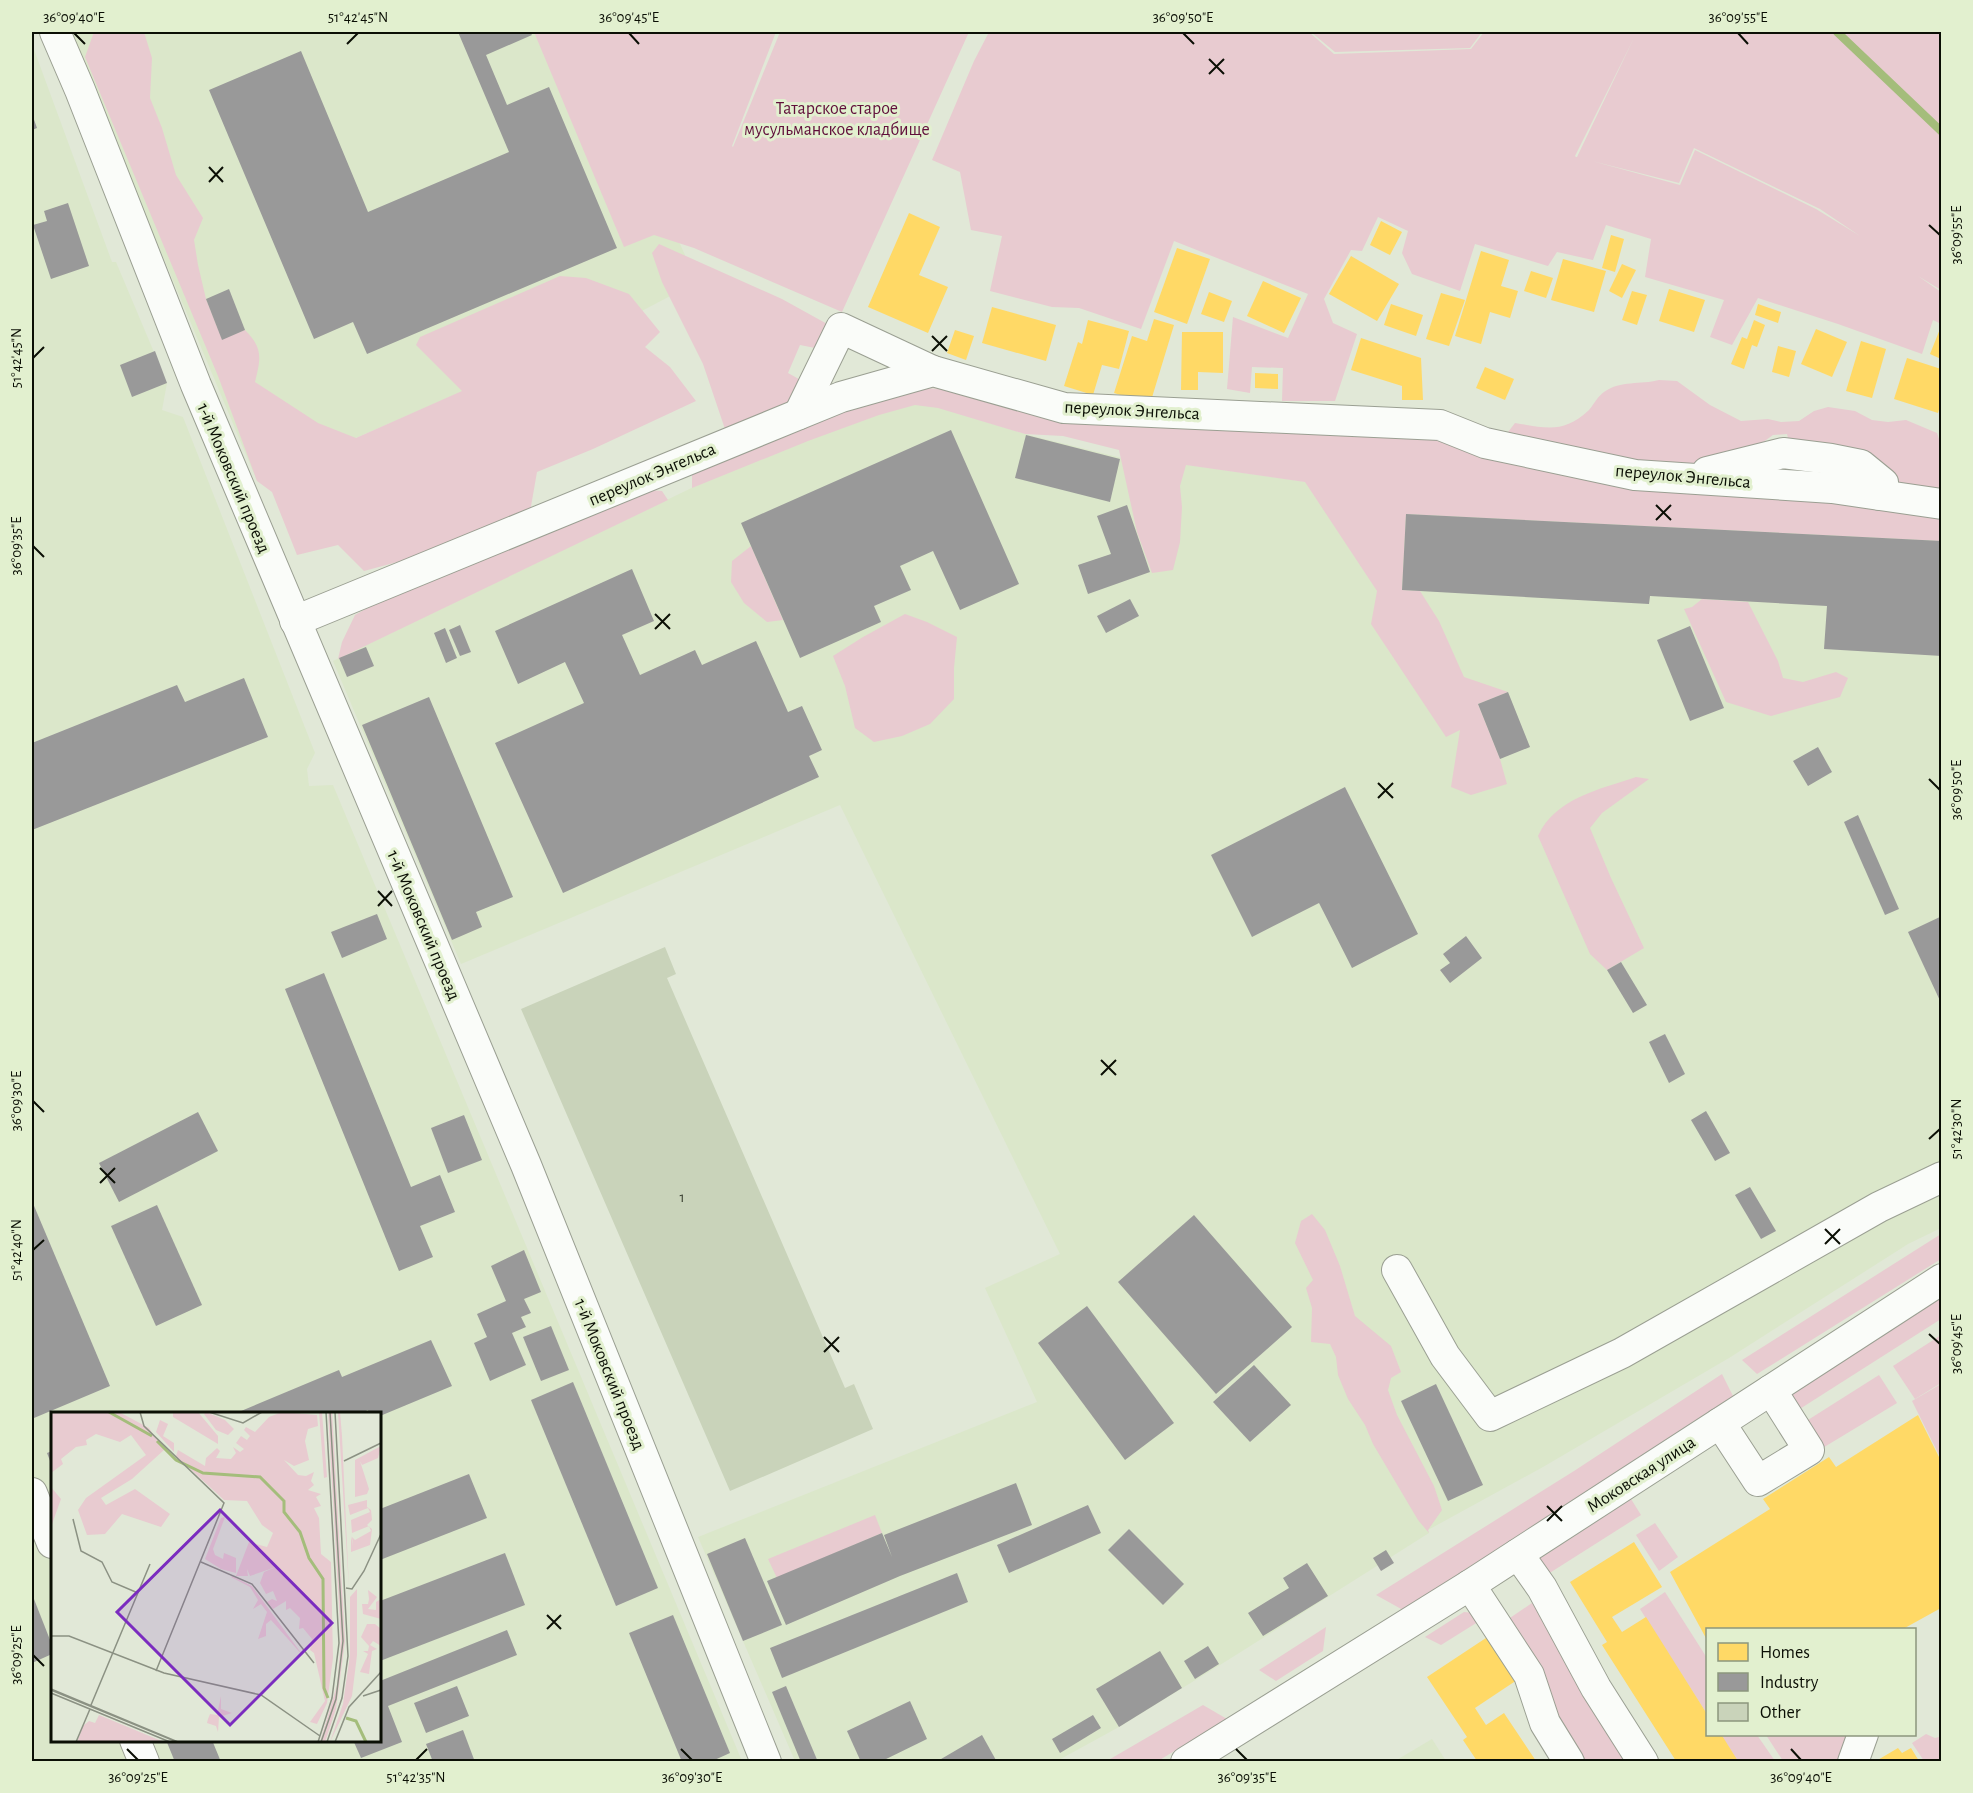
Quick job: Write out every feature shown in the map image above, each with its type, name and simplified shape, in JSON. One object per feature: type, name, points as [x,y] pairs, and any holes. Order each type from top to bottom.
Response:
[{"type":"street","name":"1-й Моковский проезд","points":[[55,32],[191,374],[526,1165],[766,1761]]},
{"type":"street","points":[[799,414],[841,328],[933,370]]},
{"type":"street","name":"переулок Энгельса","points":[[295,621],[841,397],[933,370],[1064,408],[1440,425],[1485,443],[1635,475],[1832,488],[1941,504]]},
{"type":"street","points":[[1397,1270],[1445,1356],[1490,1416],[1622,1353],[1879,1207],[1941,1177]]},
{"type":"street","name":"Моковская улица","points":[[1186,1761],[1470,1586],[1941,1279]]},
{"type":"street","points":[[1720,1423],[1758,1481],[1809,1450],[1771,1390]]},
{"type":"street","points":[[32,1493],[51,1540]]},
{"type":"street","points":[[1518,1554],[1542,1588],[1596,1688],[1643,1761]]},
{"type":"street","points":[[1470,1586],[1529,1675],[1545,1723],[1569,1761]]},
{"type":"street","points":[[1853,1761],[1862,1736]]},
{"type":"street","points":[[136,1742],[144,1761]]},
{"type":"shaded area","points":[[69,32],[587,32],[697,282],[615,325],[257,481]]},
{"type":"shaded area","points":[[32,44],[112,262],[116,262],[167,383],[162,410],[183,417],[315,753],[307,769],[309,786],[333,785],[742,1761],[32,1761]]},
{"type":"shaded area","points":[[914,404],[938,407],[1025,434],[1122,458],[1160,461],[1306,482],[1832,533],[1941,541],[1941,1228],[1908,1244],[1729,1358],[1543,1467],[1428,1530],[1429,1533],[1228,1660],[1119,1727],[1057,1761],[795,1761],[698,1537],[1037,1402],[985,1288],[1060,1254],[840,805],[461,964],[333,661],[735,467],[877,415]]},
{"type":"shaded area","points":[[1432,1739],[1446,1761],[1395,1761]]},
{"type":"green space","points":[[94,32],[144,32],[152,58],[150,98],[176,175],[203,218],[194,240],[206,299],[222,339],[245,330],[258,348],[259,360],[255,382],[318,423],[356,438],[462,391],[416,345],[420,337],[560,276],[586,278],[629,294],[660,332],[645,347],[670,367],[696,401],[593,449],[537,472],[530,512],[438,551],[364,571],[338,545],[297,555],[272,492],[257,481],[218,376],[85,57]]},
{"type":"green space","name":"Татарское старое мусульманское кладбище","points":[[534,32],[776,32],[733,147],[780,32],[969,32],[842,312],[694,248],[654,235],[624,247]]},
{"type":"green space","points":[[989,32],[1309,32],[1334,54],[1471,49],[1484,32],[1941,32],[1941,290],[1918,276],[1941,292],[1941,324],[1933,320],[1922,354],[1758,298],[1732,345],[1710,337],[1724,300],[1645,277],[1651,239],[1606,225],[1593,260],[1557,252],[1548,266],[1475,244],[1460,291],[1412,274],[1402,253],[1408,231],[1378,217],[1362,251],[1351,250],[1324,299],[1333,323],[1357,334],[1335,401],[1282,401],[1283,368],[1252,367],[1250,393],[1227,389],[1233,317],[1288,338],[1308,294],[1174,241],[1141,329],[1079,308],[1052,307],[990,291],[1002,236],[971,230],[960,172],[932,160],[974,61]],"holes":[[[1634,38],[1577,157],[1576,157],[1575,156]],[[1694,148],[1820,209],[1860,236],[1816,209],[1695,150],[1680,185],[1592,161],[1679,183]]]},
{"type":"green space","points":[[1311,32],[1482,32],[1470,48],[1335,52]]},
{"type":"green space","points":[[659,244],[782,299],[829,325],[815,348],[800,345],[788,373],[806,383],[798,402],[726,432],[703,364],[662,282],[652,253]]},
{"type":"green space","points":[[1659,380],[1677,381],[1710,405],[1741,421],[1768,419],[1781,422],[1799,421],[1814,411],[1828,407],[1855,411],[1872,420],[1888,422],[1906,420],[1937,433],[1941,445],[1941,498],[1908,490],[1789,442],[1787,434],[1773,435],[1752,450],[1718,462],[1667,469],[1505,436],[1515,423],[1546,427],[1563,426],[1580,418],[1610,388]]},
{"type":"green space","points":[[916,388],[1414,431],[1941,512],[1942,541],[1406,514],[1402,590],[1420,591],[1439,621],[1464,677],[1508,692],[1478,704],[1500,759],[1507,784],[1471,795],[1451,787],[1460,730],[1446,737],[1371,624],[1377,591],[1305,482],[1186,465],[1180,486],[1182,507],[1180,542],[1173,570],[1152,573],[1137,532],[1119,450],[1063,436],[1025,434],[938,408],[915,405],[879,415],[692,488],[692,472],[804,424]]},
{"type":"green space","points":[[649,490],[662,491],[668,500],[338,659],[342,642],[355,615],[381,600]]},
{"type":"green space","points":[[751,546],[783,620],[767,622],[744,603],[731,582],[732,561]]},
{"type":"green space","points":[[1702,599],[1748,602],[1778,661],[1783,678],[1803,682],[1836,672],[1848,678],[1840,697],[1771,716],[1726,702],[1684,609],[1692,607]]},
{"type":"green space","points":[[905,614],[957,637],[954,699],[930,724],[902,736],[874,742],[855,728],[845,686],[833,656]]},
{"type":"green space","points":[[1636,777],[1649,779],[1602,813],[1590,828],[1644,948],[1607,970],[1590,954],[1538,836],[1546,823],[1567,804],[1594,791]]},
{"type":"green space","points":[[1312,1214],[1325,1230],[1340,1266],[1355,1316],[1391,1346],[1401,1372],[1391,1378],[1388,1390],[1397,1415],[1434,1486],[1442,1510],[1428,1530],[1429,1533],[1418,1520],[1348,1399],[1338,1375],[1336,1357],[1330,1344],[1311,1342],[1312,1308],[1306,1288],[1313,1280],[1295,1243],[1301,1221]]},
{"type":"green space","points":[[1941,1234],[1941,1259],[1757,1374],[1742,1360]]},
{"type":"green space","points":[[1941,1297],[1941,1319],[1795,1412],[1783,1396]]},
{"type":"green space","points":[[1941,1335],[1941,1383],[1915,1399],[1893,1366]]},
{"type":"green space","points":[[1722,1374],[1733,1396],[1403,1610],[1376,1595],[1574,1471]]},
{"type":"green space","points":[[1879,1375],[1897,1403],[1816,1452],[1800,1425]]},
{"type":"green space","points":[[1941,1384],[1941,1459],[1912,1401]]},
{"type":"green space","points":[[1631,1499],[1641,1515],[1548,1574],[1539,1559]]},
{"type":"green space","points":[[875,1515],[882,1533],[777,1578],[768,1559]]},
{"type":"green space","points":[[1655,1523],[1678,1557],[1659,1571],[1636,1535]]},
{"type":"green space","points":[[1665,1592],[1706,1656],[1706,1712],[1640,1609]]},
{"type":"green space","points":[[1532,1603],[1634,1761],[1578,1761],[1504,1622]]},
{"type":"green space","points":[[1464,1612],[1474,1613],[1481,1620],[1441,1645],[1425,1637]]},
{"type":"green space","points":[[1326,1627],[1323,1651],[1276,1681],[1259,1670]]},
{"type":"green space","points":[[1203,1705],[1227,1719],[1158,1761],[1105,1762]]},
{"type":"green space","points":[[1926,1734],[1935,1738],[1939,1737],[1941,1761],[1924,1761],[1912,1743]]},
{"type":"green space","points":[[1722,1736],[1758,1736],[1775,1761],[1738,1761]]},
{"type":"green space","points":[[1767,1736],[1858,1736],[1846,1762],[1783,1761]]},
{"type":"building: Homes","points":[[909,213],[940,227],[919,275],[948,287],[928,333],[868,307]]},
{"type":"building: Homes","points":[[1381,221],[1402,232],[1390,255],[1370,245]]},
{"type":"building: Homes","points":[[1611,235],[1624,239],[1615,272],[1602,268]]},
{"type":"building: Homes","points":[[1177,248],[1210,259],[1187,324],[1154,312]]},
{"type":"building: Homes","points":[[1481,251],[1509,260],[1501,286],[1518,291],[1510,318],[1490,312],[1481,344],[1455,336]]},
{"type":"building: Homes","points":[[1351,256],[1399,284],[1377,321],[1329,294]]},
{"type":"building: Homes","points":[[1563,259],[1606,271],[1594,312],[1551,300]]},
{"type":"building: Homes","points":[[1622,264],[1636,270],[1622,298],[1609,291]]},
{"type":"building: Homes","points":[[1531,271],[1553,278],[1546,298],[1524,291]]},
{"type":"building: Homes","points":[[1263,281],[1301,298],[1284,333],[1247,316]]},
{"type":"building: Homes","points":[[1669,289],[1705,300],[1694,332],[1659,321]]},
{"type":"building: Homes","points":[[1632,291],[1647,295],[1637,325],[1622,320]]},
{"type":"building: Homes","points":[[1209,292],[1232,301],[1224,322],[1201,314]]},
{"type":"building: Homes","points":[[1441,293],[1465,300],[1449,346],[1426,339]]},
{"type":"building: Homes","points":[[1391,304],[1423,315],[1416,336],[1384,325]]},
{"type":"building: Homes","points":[[1758,304],[1781,312],[1778,323],[1755,315]]},
{"type":"building: Homes","points":[[992,307],[1056,325],[1046,361],[982,343]]},
{"type":"building: Homes","points":[[1154,319],[1174,325],[1150,404],[1114,393],[1132,336],[1147,341]]},
{"type":"building: Homes","points":[[1088,320],[1129,331],[1119,369],[1102,365],[1093,395],[1064,386],[1078,342],[1082,344]]},
{"type":"building: Homes","points":[[1754,320],[1765,325],[1757,347],[1752,345],[1744,369],[1731,364],[1742,337],[1747,339]]},
{"type":"building: Homes","points":[[1816,329],[1847,342],[1832,377],[1801,364]]},
{"type":"building: Homes","points":[[1941,329],[1941,359],[1930,354]]},
{"type":"building: Homes","points":[[955,330],[974,336],[966,360],[947,353]]},
{"type":"building: Homes","points":[[1182,332],[1223,332],[1223,373],[1198,372],[1198,390],[1181,390]]},
{"type":"building: Homes","points":[[1361,338],[1421,358],[1423,400],[1402,400],[1402,386],[1351,370]]},
{"type":"building: Homes","points":[[1861,341],[1886,349],[1872,398],[1846,391]]},
{"type":"building: Homes","points":[[1778,346],[1796,351],[1789,377],[1772,372]]},
{"type":"building: Homes","points":[[1907,358],[1941,369],[1941,403],[1938,413],[1894,399]]},
{"type":"building: Homes","points":[[1485,367],[1514,379],[1505,400],[1476,388]]},
{"type":"building: Homes","points":[[1255,373],[1278,374],[1278,389],[1255,388]]},
{"type":"building: Homes","points":[[1918,1415],[1941,1461],[1941,1608],[1905,1628],[1706,1628],[1706,1638],[1670,1572],[1770,1509],[1763,1499],[1829,1457],[1836,1467]]},
{"type":"building: Homes","points":[[1634,1542],[1662,1587],[1612,1617],[1622,1632],[1646,1617],[1706,1712],[1706,1736],[1722,1736],[1738,1761],[1676,1761],[1602,1645],[1607,1642],[1570,1582]]},
{"type":"building: Homes","points":[[1492,1634],[1520,1678],[1475,1708],[1486,1725],[1504,1713],[1536,1761],[1477,1761],[1463,1740],[1467,1737],[1427,1677]]},
{"type":"building: Homes","points":[[1898,1748],[1902,1753],[1911,1748],[1919,1761],[1876,1761]]},
{"type":"building: Industry","points":[[458,32],[530,32],[532,35],[486,55],[507,105],[549,87],[617,248],[367,354],[353,322],[314,339],[209,90],[301,51],[368,212],[509,152]]},
{"type":"building: Industry","points":[[32,114],[37,128],[32,130]]},
{"type":"building: Industry","points":[[68,203],[89,266],[51,279],[33,225],[47,221],[44,211]]},
{"type":"building: Industry","points":[[229,289],[245,330],[222,340],[206,299]]},
{"type":"building: Industry","points":[[155,351],[167,383],[132,397],[120,365]]},
{"type":"building: Industry","points":[[951,430],[1019,584],[960,610],[933,551],[900,566],[911,590],[874,606],[881,622],[800,658],[741,523]]},
{"type":"building: Industry","points":[[1026,435],[1120,459],[1110,502],[1015,478]]},
{"type":"building: Industry","points":[[1127,505],[1150,572],[1088,594],[1078,565],[1111,554],[1097,516]]},
{"type":"building: Industry","points":[[1406,514],[1942,541],[1942,656],[1824,649],[1827,606],[1650,596],[1649,604],[1402,590]]},
{"type":"building: Industry","points":[[632,569],[654,621],[622,635],[640,675],[695,650],[702,665],[756,641],[788,712],[802,706],[822,750],[809,756],[819,777],[563,893],[495,743],[584,703],[565,662],[518,684],[495,631]]},
{"type":"building: Industry","points":[[1130,599],[1139,616],[1106,633],[1097,616]]},
{"type":"building: Industry","points":[[460,625],[471,652],[460,656],[449,630]]},
{"type":"building: Industry","points":[[1690,626],[1724,708],[1690,721],[1657,640]]},
{"type":"building: Industry","points":[[445,628],[457,658],[446,663],[434,633]]},
{"type":"building: Industry","points":[[366,647],[374,666],[347,677],[339,658]]},
{"type":"building: Industry","points":[[244,678],[268,737],[32,830],[32,743],[177,685],[185,702]]},
{"type":"building: Industry","points":[[1508,692],[1530,747],[1500,759],[1478,704]]},
{"type":"building: Industry","points":[[429,697],[513,897],[476,912],[482,927],[452,940],[362,725]]},
{"type":"building: Industry","points":[[1818,747],[1832,772],[1808,786],[1793,761]]},
{"type":"building: Industry","points":[[1345,787],[1418,934],[1352,968],[1319,903],[1252,937],[1211,855]]},
{"type":"building: Industry","points":[[1858,815],[1899,909],[1885,915],[1844,822]]},
{"type":"building: Industry","points":[[377,914],[387,939],[342,958],[331,932]]},
{"type":"building: Industry","points":[[1942,916],[1942,1005],[1908,932]]},
{"type":"building: Industry","points":[[1466,936],[1482,958],[1450,983],[1440,970],[1450,963],[1443,954]]},
{"type":"building: Industry","points":[[1621,962],[1647,1005],[1633,1013],[1607,970]]},
{"type":"building: Industry","points":[[324,973],[411,1187],[440,1175],[455,1212],[420,1226],[433,1257],[399,1271],[285,989]]},
{"type":"building: Industry","points":[[1665,1034],[1685,1074],[1669,1083],[1649,1042]]},
{"type":"building: Industry","points":[[1706,1111],[1730,1153],[1715,1161],[1691,1120]]},
{"type":"building: Industry","points":[[198,1112],[218,1151],[119,1202],[99,1163]]},
{"type":"building: Industry","points":[[464,1115],[482,1160],[448,1173],[431,1128]]},
{"type":"building: Industry","points":[[1750,1187],[1776,1231],[1761,1239],[1735,1195]]},
{"type":"building: Industry","points":[[32,1201],[110,1386],[34,1418],[32,1413]]},
{"type":"building: Industry","points":[[157,1205],[202,1305],[156,1326],[111,1226]]},
{"type":"building: Industry","points":[[1194,1215],[1292,1327],[1216,1394],[1118,1282]]},
{"type":"building: Industry","points":[[524,1250],[541,1292],[524,1299],[531,1313],[521,1317],[526,1327],[512,1333],[526,1365],[490,1381],[474,1343],[487,1337],[477,1314],[506,1301],[491,1266]]},
{"type":"building: Industry","points":[[1087,1306],[1174,1423],[1125,1460],[1038,1343]]},
{"type":"building: Industry","points":[[551,1326],[569,1370],[541,1381],[523,1337]]},
{"type":"building: Industry","points":[[431,1340],[452,1386],[381,1416],[381,1412],[368,1412],[368,1410],[364,1412],[239,1412],[339,1370],[342,1377]]},
{"type":"building: Industry","points":[[1254,1365],[1291,1405],[1250,1442],[1213,1402]]},
{"type":"building: Industry","points":[[573,1382],[658,1588],[616,1606],[531,1400]]},
{"type":"building: Industry","points":[[1436,1384],[1483,1485],[1448,1501],[1401,1401]]},
{"type":"building: Industry","points":[[51,1451],[51,1463],[47,1453]]},
{"type":"building: Industry","points":[[469,1474],[487,1518],[381,1560],[381,1509]]},
{"type":"building: Industry","points":[[1016,1483],[1032,1525],[900,1576],[786,1625],[767,1581],[882,1533],[892,1557],[884,1535]]},
{"type":"building: Industry","points":[[1088,1505],[1101,1533],[1009,1573],[997,1545]]},
{"type":"building: Industry","points":[[1129,1529],[1184,1584],[1163,1605],[1108,1550]]},
{"type":"building: Industry","points":[[745,1538],[782,1625],[743,1641],[707,1554]]},
{"type":"building: Industry","points":[[1386,1550],[1394,1563],[1381,1571],[1373,1558]]},
{"type":"building: Industry","points":[[505,1553],[525,1605],[381,1661],[381,1601]]},
{"type":"building: Industry","points":[[1307,1563],[1328,1596],[1263,1636],[1248,1613],[1289,1588],[1283,1578]]},
{"type":"building: Industry","points":[[957,1573],[968,1602],[782,1678],[770,1648]]},
{"type":"building: Industry","points":[[32,1594],[51,1642],[51,1654],[32,1663]]},
{"type":"building: Industry","points":[[673,1615],[730,1753],[710,1762],[682,1762],[629,1633]]},
{"type":"building: Industry","points":[[507,1630],[517,1655],[388,1706],[402,1742],[361,1758],[354,1742],[381,1742],[381,1681]]},
{"type":"building: Industry","points":[[1208,1646],[1219,1664],[1195,1679],[1184,1661]]},
{"type":"building: Industry","points":[[1160,1651],[1182,1688],[1119,1727],[1096,1689]]},
{"type":"building: Industry","points":[[457,1686],[469,1716],[426,1733],[414,1703]]},
{"type":"building: Industry","points":[[786,1686],[818,1762],[801,1762],[772,1692]]},
{"type":"building: Industry","points":[[910,1701],[927,1739],[880,1762],[861,1762],[847,1731]]},
{"type":"building: Industry","points":[[1093,1715],[1101,1728],[1060,1753],[1052,1739]]},
{"type":"building: Industry","points":[[463,1730],[475,1762],[433,1762],[426,1744]]},
{"type":"building: Industry","points":[[982,1735],[997,1762],[936,1762]]},
{"type":"building: Industry","points":[[167,1742],[213,1742],[221,1762],[175,1762]]},
{"type":"building: Other","points":[[665,947],[676,974],[667,978],[845,1388],[854,1384],[873,1429],[730,1491],[521,1009]]},
{"type":"waterway","points":[[1837,32],[1942,132]]}]
